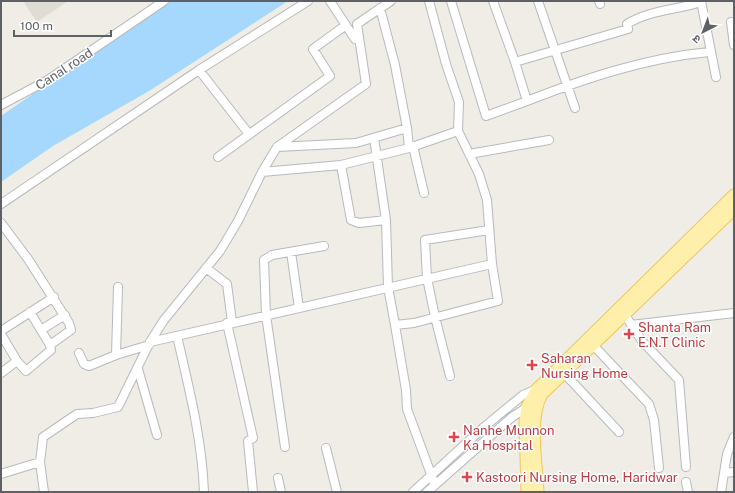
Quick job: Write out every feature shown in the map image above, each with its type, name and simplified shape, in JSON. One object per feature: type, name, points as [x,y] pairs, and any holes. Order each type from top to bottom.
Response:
[{"type":"main road","points":[[527,492],[525,420],[527,407],[537,389],[734,195]]},
{"type":"main road","points":[[538,492],[535,420],[538,403],[542,394],[734,209]]},
{"type":"street","name":"Canal road","points":[[1,104],[48,80],[164,1]]},
{"type":"street","points":[[1,204],[199,70],[308,1]]},
{"type":"street","points":[[330,1],[355,38]]},
{"type":"street","points":[[44,492],[40,462],[43,437],[77,414],[93,413],[118,407],[164,320],[220,251],[238,221],[262,172],[277,147],[366,84],[357,24],[390,1]]},
{"type":"street","points":[[395,326],[498,301],[492,264],[487,200],[479,174],[458,131],[459,102],[446,64],[429,1]]},
{"type":"street","points":[[451,1],[486,116],[567,86],[645,61],[681,54],[710,52]]},
{"type":"street","points":[[493,1],[527,100]]},
{"type":"street","points":[[538,1],[575,108]]},
{"type":"street","points":[[515,62],[628,29],[627,24],[640,16],[686,7],[701,1],[716,77]]},
{"type":"street","points":[[380,8],[400,85],[400,95],[407,128],[409,148]]},
{"type":"street","points":[[731,22],[734,45]]},
{"type":"street","points":[[218,156],[330,76],[313,49],[346,25]]},
{"type":"street","points":[[199,70],[249,134]]},
{"type":"street","points":[[277,147],[356,143],[407,128]]},
{"type":"street","points":[[262,172],[340,165],[409,148],[458,131]]},
{"type":"street","points":[[374,138],[386,220],[388,287],[406,390],[407,409],[435,485]]},
{"type":"street","points":[[469,154],[549,140]]},
{"type":"street","points":[[409,148],[413,146],[424,193]]},
{"type":"street","points":[[340,165],[351,220],[359,223],[386,220]]},
{"type":"street","points":[[1,223],[28,259],[65,315],[71,330],[50,345]]},
{"type":"street","points":[[450,376],[427,278],[425,240],[489,230]]},
{"type":"street","points":[[285,447],[266,315],[264,260],[272,255],[324,246]]},
{"type":"street","points":[[291,252],[299,308]]},
{"type":"street","points":[[79,353],[84,364],[89,366],[150,344],[229,322],[299,308],[492,264]]},
{"type":"street","points":[[206,268],[227,284],[229,289],[229,322],[253,438],[248,441],[253,492]]},
{"type":"street","points":[[116,355],[118,287]]},
{"type":"street","points":[[1,331],[54,297]]},
{"type":"street","points":[[1,334],[17,361],[26,371],[51,350],[50,345],[30,312]]},
{"type":"street","points":[[631,325],[734,314]]},
{"type":"street","points":[[41,330],[65,315]]},
{"type":"street","points":[[625,315],[642,341],[679,380],[686,467]]},
{"type":"street","points":[[177,336],[194,410],[203,461],[204,492]]},
{"type":"street","points":[[593,345],[649,404],[654,420],[659,468]]},
{"type":"street","points":[[1,373],[17,361]]},
{"type":"street","points":[[138,369],[157,434]]},
{"type":"street","points":[[564,373],[619,432]]},
{"type":"street","points":[[413,492],[495,418],[523,395],[537,389]]},
{"type":"street","points":[[427,492],[512,417],[527,407],[538,403]]},
{"type":"street","points":[[721,492],[727,454],[734,437]]},
{"type":"street","points":[[326,448],[337,492]]},
{"type":"street","points":[[1,474],[40,462]]},
{"type":"street","points":[[724,473],[734,472]]},
{"type":"street","points":[[278,478],[281,492]]},
{"type":"street","points":[[686,482],[688,492]]},
{"type":"shaded area","points":[[23,1],[68,1],[37,22]]},
{"type":"water","points":[[167,1],[288,1],[149,91],[53,146],[1,182],[1,116]]},
{"type":"place","name":"Shanta Ram E.N.T Clinic","points":[[629,334]]},
{"type":"place","name":"Saharan Nursing Home","points":[[532,365]]},
{"type":"place","name":"Nanhe Munnon Ka Hospital","points":[[454,437]]},
{"type":"place","name":"Kastoori Nursing Home, Haridwar","points":[[467,477]]}]
